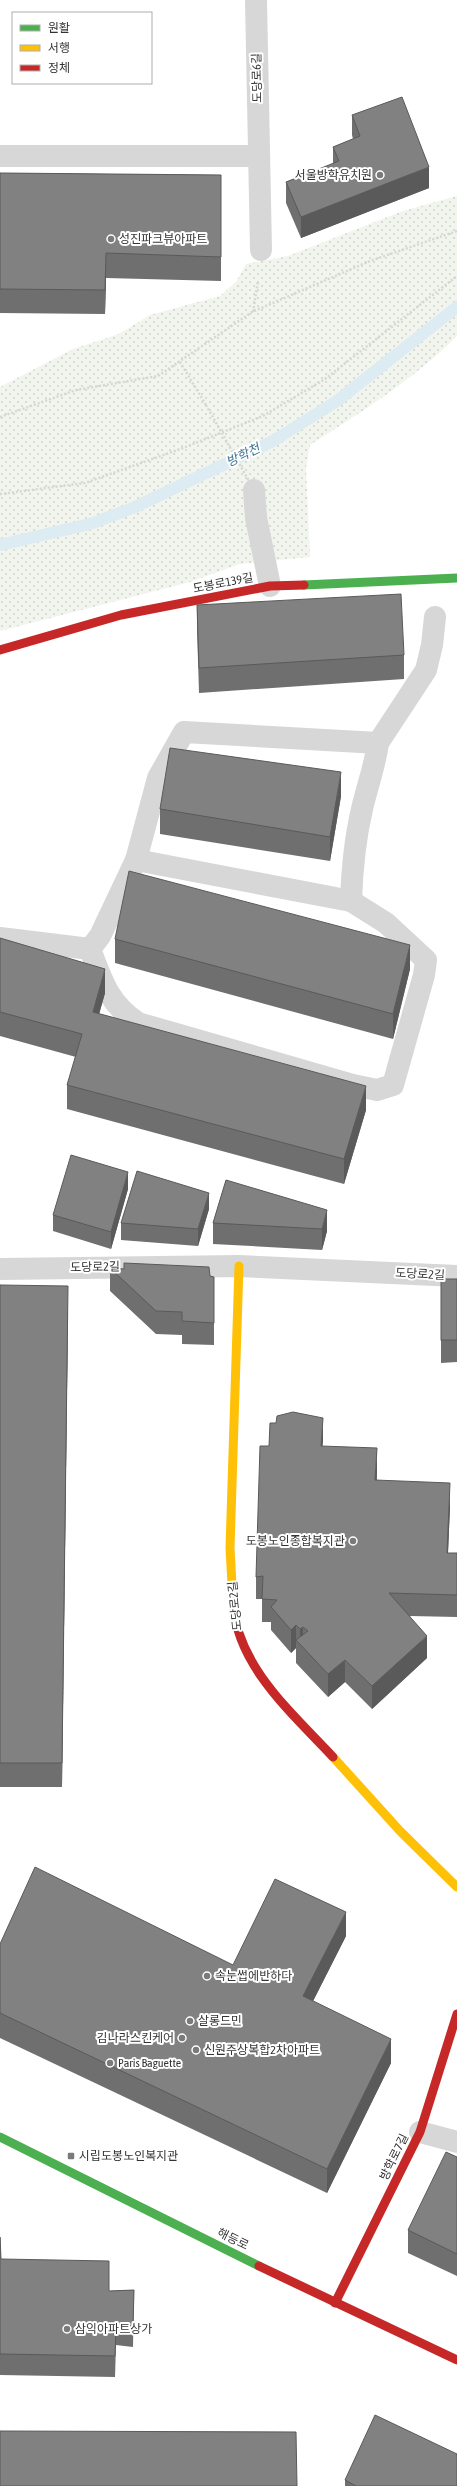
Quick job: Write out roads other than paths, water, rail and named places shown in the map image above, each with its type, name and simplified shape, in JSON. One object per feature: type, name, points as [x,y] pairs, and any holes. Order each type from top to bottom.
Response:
[{"type":"street","name":"도당로6길","points":[[256,0],[261,250]]},
{"type":"street","points":[[0,156],[258,156]]},
{"type":"street","points":[[254,490],[256,518],[270,586]]},
{"type":"street","name":"도봉로139길","points":[[0,650],[121,615],[270,586],[457,578]]},
{"type":"street","points":[[351,900],[352,864],[362,809],[374,768],[378,743],[426,670],[432,645],[435,617]]},
{"type":"street","points":[[90,949],[100,936],[136,860],[158,778],[184,732],[378,743]]},
{"type":"street","points":[[90,949],[102,981],[121,1012],[138,1023],[376,1090],[393,1085],[426,960],[386,924],[351,900],[136,860]]},
{"type":"street","points":[[0,938],[90,949]]},
{"type":"street","name":"도당로2길","points":[[239,1266],[230,1548],[234,1612],[239,1638],[250,1659],[279,1698],[400,1831],[457,1887]]},
{"type":"street","name":"도당로2길","points":[[0,1269],[239,1266],[457,1276]]},
{"type":"street","name":"방학로7길","points":[[335,2303],[420,2132],[457,2014]]},
{"type":"street","points":[[420,2132],[457,2142]]},
{"type":"street","name":"해등로","points":[[0,2137],[335,2303],[457,2360]]},
{"type":"waterway","name":"방학천","points":[[0,545],[90,524],[133,508],[273,441],[337,401],[457,307]]},
{"type":"place","name":"서울방학유치원","points":[[380,175]]},
{"type":"place","name":"성진파크뷰아파트","points":[[111,239]]},
{"type":"place","name":"도봉노인종합복지관","points":[[353,1541]]},
{"type":"place","name":"속눈썹에반하다","points":[[207,1976]]},
{"type":"place","name":"살롱드민","points":[[190,2021]]},
{"type":"place","name":"김나라스킨케어","points":[[182,2038]]},
{"type":"place","name":"신원주상복합2차아파트","points":[[196,2050]]},
{"type":"place","name":"Paris Baguette","points":[[110,2063]]},
{"type":"place","name":"시립도봉노인복지관","points":[[71,2156]]},
{"type":"place","name":"삼익아파트상가","points":[[67,2329]]}]
